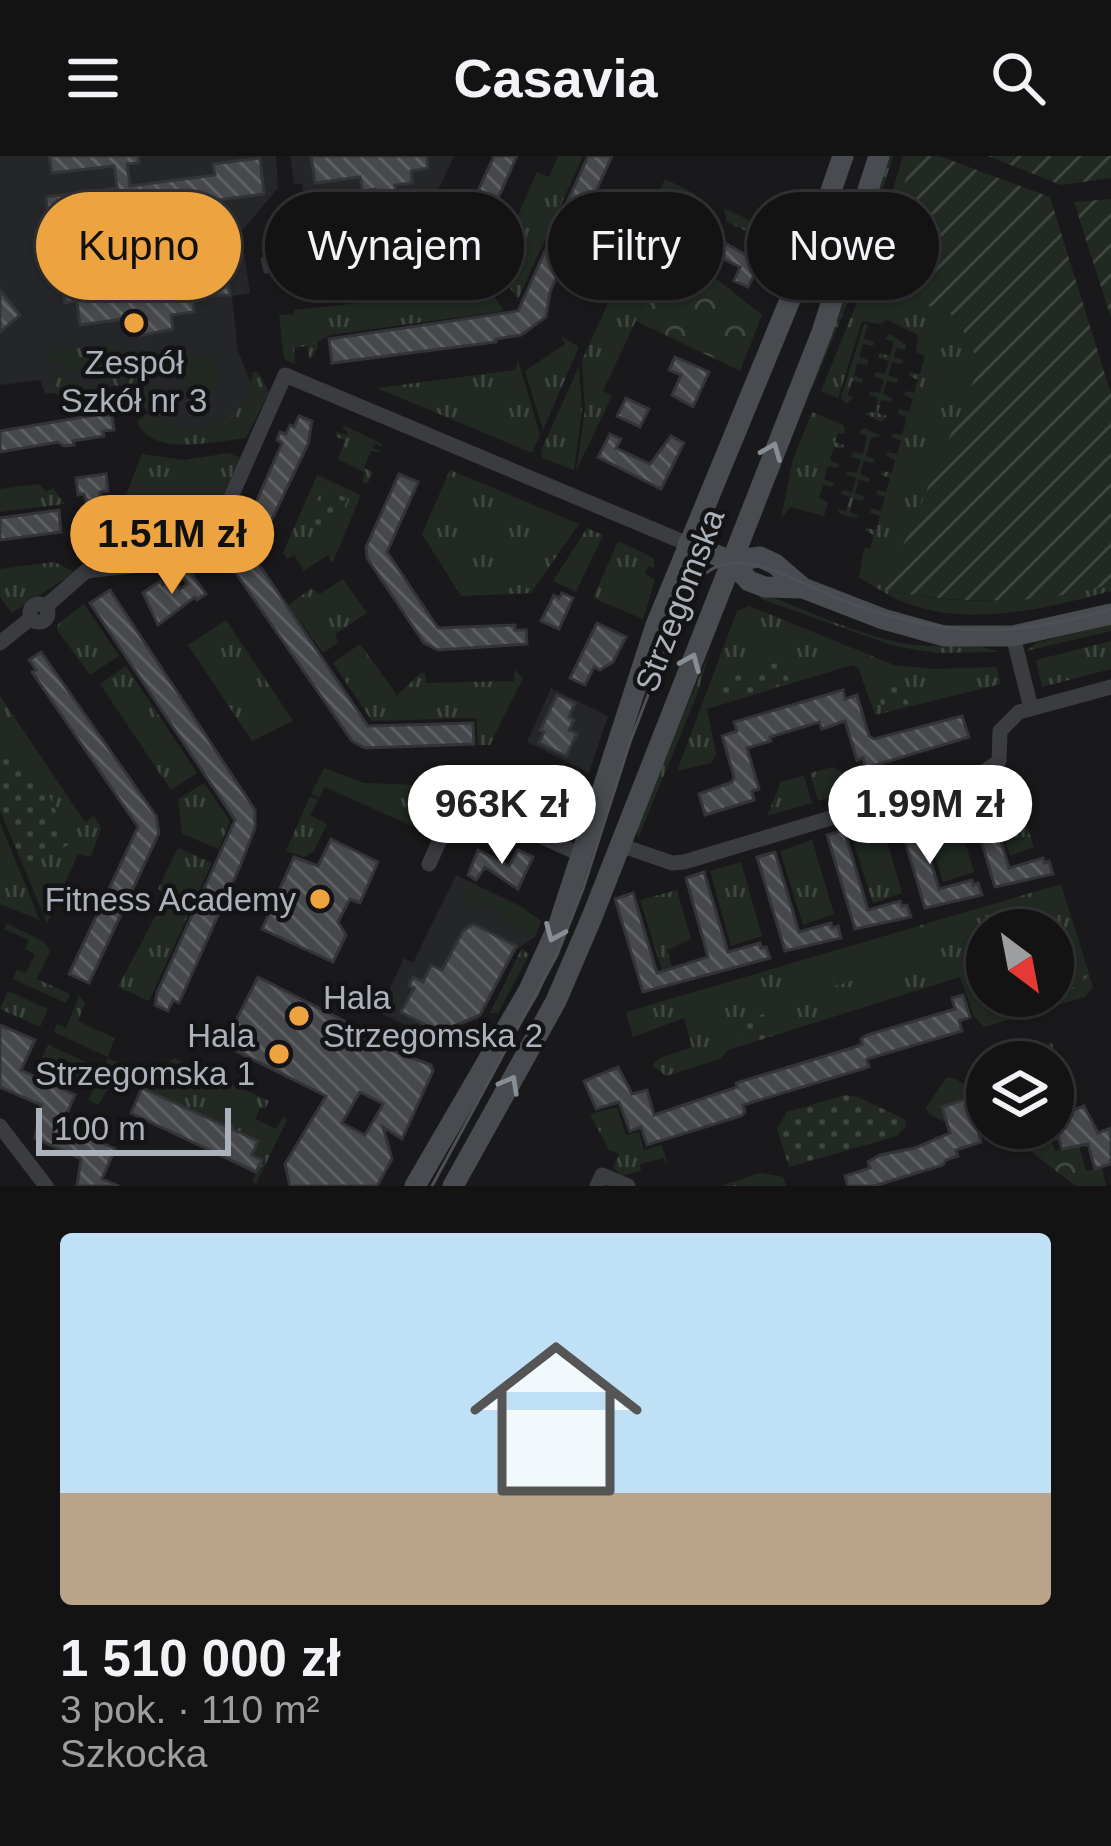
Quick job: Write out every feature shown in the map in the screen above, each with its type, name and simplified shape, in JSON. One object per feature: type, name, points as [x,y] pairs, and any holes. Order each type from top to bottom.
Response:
[{"type":"main road","name":"Strzegomska","points":[[415,1186],[529,990],[559,924],[656,625],[811,248],[843,156]]},
{"type":"main road","name":"Strzegomska","points":[[453,1186],[556,1000],[822,332],[879,156]]},
{"type":"main road","points":[[688,544],[731,561],[749,581],[765,587],[803,588],[944,636],[1013,636],[1111,614]]},
{"type":"street","name":"Strzegomska","points":[[0,643],[86,572],[204,558],[285,375],[688,544]]},
{"type":"street","points":[[1013,636],[1030,708]]},
{"type":"street","points":[[620,845],[672,863],[684,862],[983,772],[998,761],[1003,725],[1018,712],[1111,687]]},
{"type":"street","points":[[429,864],[453,812],[467,803],[582,855]]},
{"type":"street","points":[[0,1126],[46,1186]]},
{"type":"street","points":[[597,1186],[602,1175],[628,1186]]},
{"type":"shaded area","name":"Zespół Szkół nr 3","points":[[0,156],[276,156],[278,188],[265,192],[265,203],[241,232],[241,192],[36,192],[36,300],[232,300],[238,351],[259,403],[242,422],[178,436],[154,421],[135,384],[45,394],[40,380],[0,385]]},
{"type":"shaded area","points":[[290,156],[454,156],[437,192],[303,192],[302,184],[294,184]]},
{"type":"shaded area","name":"Zespół Szkół nr 3","points":[[241,232],[250,293],[241,294]]},
{"type":"shaded area","points":[[551,688],[608,716],[589,773],[527,742]]},
{"type":"shaded area","points":[[456,875],[541,921],[535,937],[517,949],[478,1019],[428,1037],[379,1012],[404,958],[413,963]]},
{"type":"green space","points":[[558,156],[583,156],[567,192],[548,192],[548,233],[524,286],[524,202],[537,172],[549,177]]},
{"type":"green space","points":[[887,156],[893,156],[882,192],[875,192]]},
{"type":"green space","points":[[903,156],[914,156],[901,192],[892,192]]},
{"type":"green space","points":[[914,156],[939,156],[1050,197],[1111,394],[1111,584],[1055,596],[998,600],[884,590],[980,366],[957,317],[915,300],[939,300],[939,192],[901,192]]},
{"type":"green space","points":[[988,156],[1111,156],[1111,178],[1061,185]]},
{"type":"green space","points":[[665,179],[691,192],[659,192]]},
{"type":"green space","points":[[1111,199],[1111,318],[1074,202]]},
{"type":"green space","points":[[724,208],[747,219],[747,232],[727,222]]},
{"type":"green space","points":[[723,284],[762,315],[740,371],[636,321],[646,300],[723,300]]},
{"type":"green space","points":[[387,300],[496,300],[504,311],[330,335],[317,342],[310,360],[307,346],[294,348],[295,364],[284,359],[279,315],[294,314],[294,310]]},
{"type":"green space","points":[[610,300],[645,300],[603,391],[612,396],[576,471],[585,410],[582,360]]},
{"type":"green space","points":[[839,300],[849,300],[812,389]]},
{"type":"green space","points":[[858,300],[915,300],[957,317],[980,366],[885,590],[969,600],[1055,596],[1111,584],[1111,591],[1036,609],[958,614],[903,602],[859,578],[864,548],[870,549],[874,535],[866,528],[876,530],[880,516],[870,513],[871,508],[881,511],[885,497],[876,494],[877,490],[886,492],[890,478],[881,475],[882,471],[892,473],[895,460],[887,452],[897,454],[901,441],[891,437],[902,435],[907,417],[898,414],[899,409],[909,412],[913,399],[905,391],[914,393],[918,380],[910,372],[920,374],[925,356],[916,352],[918,335],[887,320],[879,324],[862,321],[838,398],[821,391]]},
{"type":"green space","points":[[864,324],[868,324],[864,339],[874,342],[873,346],[863,344],[859,357],[868,360],[867,365],[857,363],[854,376],[863,379],[862,383],[852,381],[848,395],[854,397],[846,404],[841,398]]},
{"type":"green space","points":[[890,334],[906,345],[905,350],[896,348],[894,357],[903,360],[902,364],[892,362],[888,375],[898,379],[897,383],[887,381],[883,394],[892,398],[891,402],[881,400],[878,413],[887,416],[881,422],[864,413],[875,412],[878,398],[869,395],[870,391],[880,393],[884,380],[874,377],[875,372],[885,374],[889,361],[879,358],[880,353],[890,356],[894,342],[885,339]]},
{"type":"green space","points":[[561,336],[579,347],[543,430],[525,371],[565,344]]},
{"type":"green space","points":[[112,344],[118,386],[88,375],[98,346]]},
{"type":"green space","points":[[91,347],[83,372],[48,360],[47,351]]},
{"type":"green space","points":[[200,355],[214,361],[220,375],[214,389],[200,395],[186,389],[180,375],[186,361]]},
{"type":"green space","points":[[518,360],[540,435],[532,453],[377,388],[515,370]]},
{"type":"green space","points":[[130,361],[135,361],[137,380],[146,380],[153,402],[137,412],[128,385]]},
{"type":"green space","points":[[579,366],[582,410],[574,470],[542,458],[541,451]]},
{"type":"green space","points":[[53,372],[99,390],[59,396],[53,392]]},
{"type":"green space","points":[[253,372],[258,372],[269,392],[246,438],[169,443],[155,440],[137,421],[148,413],[162,425],[165,421],[153,409],[156,407],[186,428],[216,426],[241,406]]},
{"type":"green space","points":[[812,412],[845,429],[835,442],[844,445],[843,449],[834,447],[830,460],[838,468],[828,466],[824,479],[834,483],[823,485],[819,498],[828,502],[824,516],[790,507],[781,519],[793,459]]},
{"type":"green space","points":[[345,426],[382,444],[374,444],[382,452],[371,451],[364,468],[373,472],[368,483],[362,482],[365,473],[338,459],[345,441],[335,436],[337,432],[347,435]]},
{"type":"green space","points":[[864,428],[881,436],[871,438],[866,456],[875,459],[874,463],[864,461],[860,474],[870,478],[869,482],[859,480],[855,493],[864,496],[863,501],[853,499],[850,512],[859,516],[854,518],[837,509],[846,511],[850,497],[841,494],[842,490],[852,492],[856,478],[846,475],[847,471],[857,473],[861,460],[851,457],[853,452],[863,454],[867,436],[858,433]]},
{"type":"green space","points":[[229,453],[240,458],[202,542],[124,547],[117,537],[108,540],[142,454],[184,460]]},
{"type":"green space","points":[[450,470],[579,524],[531,593],[461,596],[422,534]]},
{"type":"green space","points":[[317,475],[361,495],[333,562],[328,555],[304,571],[294,555],[287,559],[283,553]]},
{"type":"green space","points":[[39,484],[46,492],[53,488],[64,504],[0,512],[0,489]]},
{"type":"green space","points":[[323,487],[348,499],[334,531],[308,521]]},
{"type":"green space","points":[[587,528],[603,535],[576,592],[553,581]]},
{"type":"green space","points":[[618,541],[654,558],[654,568],[649,566],[644,573],[655,580],[643,619],[593,598]]},
{"type":"green space","points":[[54,562],[75,572],[12,613],[0,597],[0,569]]},
{"type":"green space","points":[[343,579],[367,613],[335,634],[338,643],[323,653],[288,605],[311,589],[320,594]]},
{"type":"green space","points":[[758,591],[888,640],[999,652],[936,653],[894,646],[761,599]]},
{"type":"green space","points":[[84,604],[119,656],[90,675],[57,630],[58,624]]},
{"type":"green space","points":[[749,606],[894,665],[996,667],[1001,684],[875,715],[858,667],[852,665],[707,709],[716,754],[711,763],[677,771],[737,611]]},
{"type":"green space","points":[[226,620],[293,721],[252,741],[188,645]]},
{"type":"green space","points":[[1111,624],[1111,631],[1026,651],[1036,643]]},
{"type":"green space","points":[[1111,641],[1111,669],[1042,687],[1036,660]]},
{"type":"green space","points":[[360,644],[397,695],[421,673],[426,683],[514,681],[515,670],[523,678],[490,745],[478,745],[476,718],[372,721],[333,663]]},
{"type":"green space","points":[[710,651],[697,695],[638,838],[636,828]]},
{"type":"green space","points":[[782,661],[789,681],[726,701],[720,681]]},
{"type":"green space","points":[[126,666],[197,773],[171,790],[100,684]]},
{"type":"green space","points":[[901,680],[909,706],[884,712],[876,687]]},
{"type":"green space","points":[[0,696],[85,822],[94,816],[101,828],[91,857],[78,854],[47,923],[24,868],[69,843],[36,774],[14,756],[0,753]]},
{"type":"green space","points":[[0,753],[14,756],[36,774],[70,844],[24,868],[0,810]]},
{"type":"green space","points":[[833,767],[864,788],[818,801],[810,773]]},
{"type":"green space","points":[[324,768],[364,783],[444,786],[423,831],[325,787],[319,798],[311,794]]},
{"type":"green space","points":[[804,776],[812,803],[767,816],[781,782]]},
{"type":"green space","points":[[999,777],[1015,791],[1034,847],[1010,856],[986,784]]},
{"type":"green space","points":[[204,783],[230,821],[219,849],[182,834],[178,799]]},
{"type":"green space","points":[[310,796],[318,800],[310,815],[327,824],[314,851],[304,857],[286,851]]},
{"type":"green space","points":[[952,798],[974,872],[943,882],[920,807]]},
{"type":"green space","points":[[881,820],[902,893],[873,903],[849,828]]},
{"type":"green space","points":[[0,823],[40,920],[0,904]]},
{"type":"green space","points":[[812,840],[834,914],[803,925],[780,851]]},
{"type":"green space","points":[[178,848],[212,863],[149,1001],[118,987],[167,894],[158,889]]},
{"type":"green space","points":[[741,862],[762,936],[731,946],[710,871]]},
{"type":"green space","points":[[1061,884],[1069,909],[976,909]]},
{"type":"green space","points":[[467,885],[520,906],[541,921],[535,937],[500,921],[500,912],[483,903],[476,909],[467,902]]},
{"type":"green space","points":[[677,890],[691,939],[667,950],[672,967],[662,970],[640,900]]},
{"type":"green space","points":[[966,912],[966,994],[960,977],[728,1050],[720,1059],[666,1076],[652,1065],[692,1047],[684,1018],[633,1037],[626,1012]]},
{"type":"green space","points":[[7,924],[43,941],[50,951],[37,979],[70,994],[66,1003],[13,979],[17,970],[26,973],[35,954],[25,949],[29,940],[4,929]]},
{"type":"green space","points":[[1074,926],[1093,987],[1085,997],[1074,1000]]},
{"type":"green space","points":[[895,937],[904,965],[835,986],[827,958]]},
{"type":"green space","points":[[522,948],[529,955],[498,1013],[490,1013]]},
{"type":"green space","points":[[1074,960],[1088,969],[1087,977],[1074,988]]},
{"type":"green space","points":[[8,991],[48,1009],[40,1027],[0,1009]]},
{"type":"green space","points":[[79,996],[85,1003],[78,1021],[114,1038],[108,1058],[123,1065],[98,1105],[88,1100],[108,1057],[54,1032],[57,1024],[66,1028]]},
{"type":"green space","points":[[764,1014],[771,1036],[743,1045],[737,1022]]},
{"type":"green space","points":[[975,1017],[1018,1017],[984,1027]]},
{"type":"green space","points":[[48,1045],[88,1063],[80,1081],[39,1063]]},
{"type":"green space","points":[[174,1058],[269,1101],[255,1119],[276,1129],[284,1116],[287,1120],[256,1184],[252,1181],[263,1159],[254,1154],[259,1140],[140,1086]]},
{"type":"green space","points":[[946,1078],[966,1085],[966,1098],[942,1106],[945,1122],[926,1108]]},
{"type":"green space","points":[[845,1095],[906,1120],[906,1126],[897,1136],[789,1167],[777,1128],[787,1112]]},
{"type":"green space","points":[[617,1107],[626,1135],[639,1132],[644,1150],[662,1145],[668,1166],[664,1158],[640,1164],[641,1171],[621,1176],[613,1167],[619,1154],[609,1150],[590,1114]]},
{"type":"green space","points":[[1079,1145],[1086,1171],[1102,1168],[1106,1186],[1076,1186],[1028,1149],[1055,1151]]},
{"type":"green space","points":[[760,1173],[783,1177],[786,1186],[721,1186]]},
{"type":"building","points":[[49,156],[138,156],[139,163],[127,164],[130,186],[215,175],[213,164],[260,158],[264,194],[85,192],[117,188],[114,166],[52,173]]},
{"type":"building","points":[[311,156],[427,156],[428,168],[411,171],[412,183],[395,185],[396,192],[363,191],[360,177],[315,183]]},
{"type":"building","points":[[494,156],[517,156],[501,192],[477,192]]},
{"type":"building","points":[[588,156],[612,156],[596,192],[572,192]]},
{"type":"building","points":[[723,242],[747,253],[747,287],[734,281],[740,267],[723,259]]},
{"type":"building","points":[[548,245],[546,317],[521,335],[332,363],[329,339],[518,311]]},
{"type":"building","points":[[0,290],[20,315],[0,332]]},
{"type":"building","points":[[65,300],[192,300],[194,312],[171,315],[173,329],[135,336],[131,318],[80,325],[77,301]]},
{"type":"building","points":[[675,357],[709,372],[693,407],[672,395],[681,375],[669,370]]},
{"type":"building","points":[[626,398],[649,409],[640,427],[617,416]]},
{"type":"building","points":[[112,416],[114,430],[103,431],[104,436],[73,441],[74,445],[58,442],[0,452],[0,431]]},
{"type":"building","points":[[299,416],[312,421],[308,444],[254,557],[368,726],[473,723],[474,744],[365,748],[352,741],[235,572],[235,550],[282,443],[277,440],[280,432],[286,434]]},
{"type":"building","points":[[610,434],[621,439],[616,448],[650,464],[671,436],[684,443],[661,489],[598,457]]},
{"type":"building","points":[[106,474],[108,491],[100,492],[104,519],[92,521],[84,494],[78,495],[76,478]]},
{"type":"building","points":[[399,474],[418,482],[387,552],[438,628],[515,625],[515,630],[526,630],[527,644],[438,650],[424,643],[367,558],[366,547]]},
{"type":"building","points":[[59,510],[61,532],[0,540],[0,518]]},
{"type":"building","points":[[190,572],[206,594],[158,625],[143,593],[160,581],[163,585],[173,579],[180,589],[187,584],[181,574]]},
{"type":"building","points":[[110,590],[255,810],[255,828],[241,864],[179,1003],[173,1000],[168,1011],[155,1005],[157,993],[235,820],[90,603]]},
{"type":"building","points":[[562,593],[573,598],[559,629],[541,621],[554,595],[559,598]]},
{"type":"building","points":[[597,623],[626,637],[613,662],[600,670],[594,667],[585,685],[570,678]]},
{"type":"building","points":[[41,652],[156,816],[159,833],[89,983],[69,974],[138,827],[32,672],[36,670],[29,660]]},
{"type":"building","points":[[843,690],[845,699],[857,695],[874,739],[962,716],[969,737],[866,768],[863,758],[857,760],[845,721],[822,729],[819,722],[747,748],[759,789],[752,791],[754,800],[705,815],[699,794],[732,782],[734,777],[722,736],[737,731],[734,722]]},
{"type":"building","points":[[557,695],[575,703],[569,730],[577,734],[566,756],[539,743],[544,732],[540,730]]},
{"type":"building","points":[[985,788],[1009,868],[1043,858],[1053,874],[995,887],[967,793]]},
{"type":"building","points":[[915,809],[939,889],[972,880],[982,895],[925,908],[897,814]]},
{"type":"building","points":[[844,830],[868,910],[900,901],[911,917],[855,929],[827,835]]},
{"type":"building","points":[[331,839],[378,862],[360,903],[350,899],[338,922],[346,935],[333,962],[262,929],[294,857],[318,866]]},
{"type":"building","points":[[478,850],[509,866],[518,850],[533,857],[518,889],[485,867],[476,880],[468,875]]},
{"type":"building","points":[[775,852],[799,932],[831,923],[832,928],[838,926],[841,938],[785,951],[757,857]]},
{"type":"building","points":[[704,872],[728,952],[760,943],[770,958],[643,992],[615,899],[633,893],[657,973],[708,957],[686,878]]},
{"type":"building","points":[[473,924],[516,946],[480,1015],[439,1032],[401,1012],[414,988],[409,986],[413,977],[423,982],[431,965],[442,970],[463,931]]},
{"type":"building","points":[[258,977],[354,1026],[356,1037],[431,1065],[433,1071],[402,1139],[383,1127],[392,1159],[377,1186],[290,1186],[285,1164],[326,1096],[230,1048],[233,1042],[227,1038]],"holes":[[[360,1092],[383,1104],[365,1135],[342,1123]]]},
{"type":"building","points":[[963,995],[966,1017],[970,1017],[959,1021],[962,1031],[867,1059],[869,1067],[743,1105],[741,1116],[647,1145],[641,1127],[630,1131],[619,1102],[596,1109],[584,1081],[618,1067],[632,1094],[647,1090],[654,1115],[737,1087],[736,1083],[855,1047],[867,1035],[955,1009],[952,998]]},
{"type":"building","points":[[0,1025],[35,1040],[21,1070],[75,1095],[62,1125],[115,1149],[102,1179],[119,1186],[77,1186],[81,1159],[35,1138],[41,1105],[0,1087]]},
{"type":"building","points":[[142,1088],[258,1141],[252,1155],[262,1160],[256,1172],[131,1113]]},
{"type":"building","points":[[966,1099],[966,1147],[956,1150],[958,1156],[874,1186],[848,1186],[845,1176],[870,1168],[868,1162],[880,1155],[915,1148],[950,1133],[942,1107]]},
{"type":"building","points":[[1084,1106],[1098,1133],[1111,1128],[1111,1164],[1095,1169],[1088,1144],[1074,1147],[1074,1110]]},
{"type":"tram line","points":[[432,1186],[557,955],[687,594],[703,576],[723,565],[751,564],[870,610],[971,630],[1038,626],[1111,609]]},
{"type":"place","name":"Zespół Szkół nr 3","points":[[134,323]]},
{"type":"place","name":"Fitness Academy","points":[[320,899]]},
{"type":"place","name":"Hala Strzegomska 2","points":[[299,1016]]},
{"type":"place","name":"Hala Strzegomska 1","points":[[279,1054]]}]
